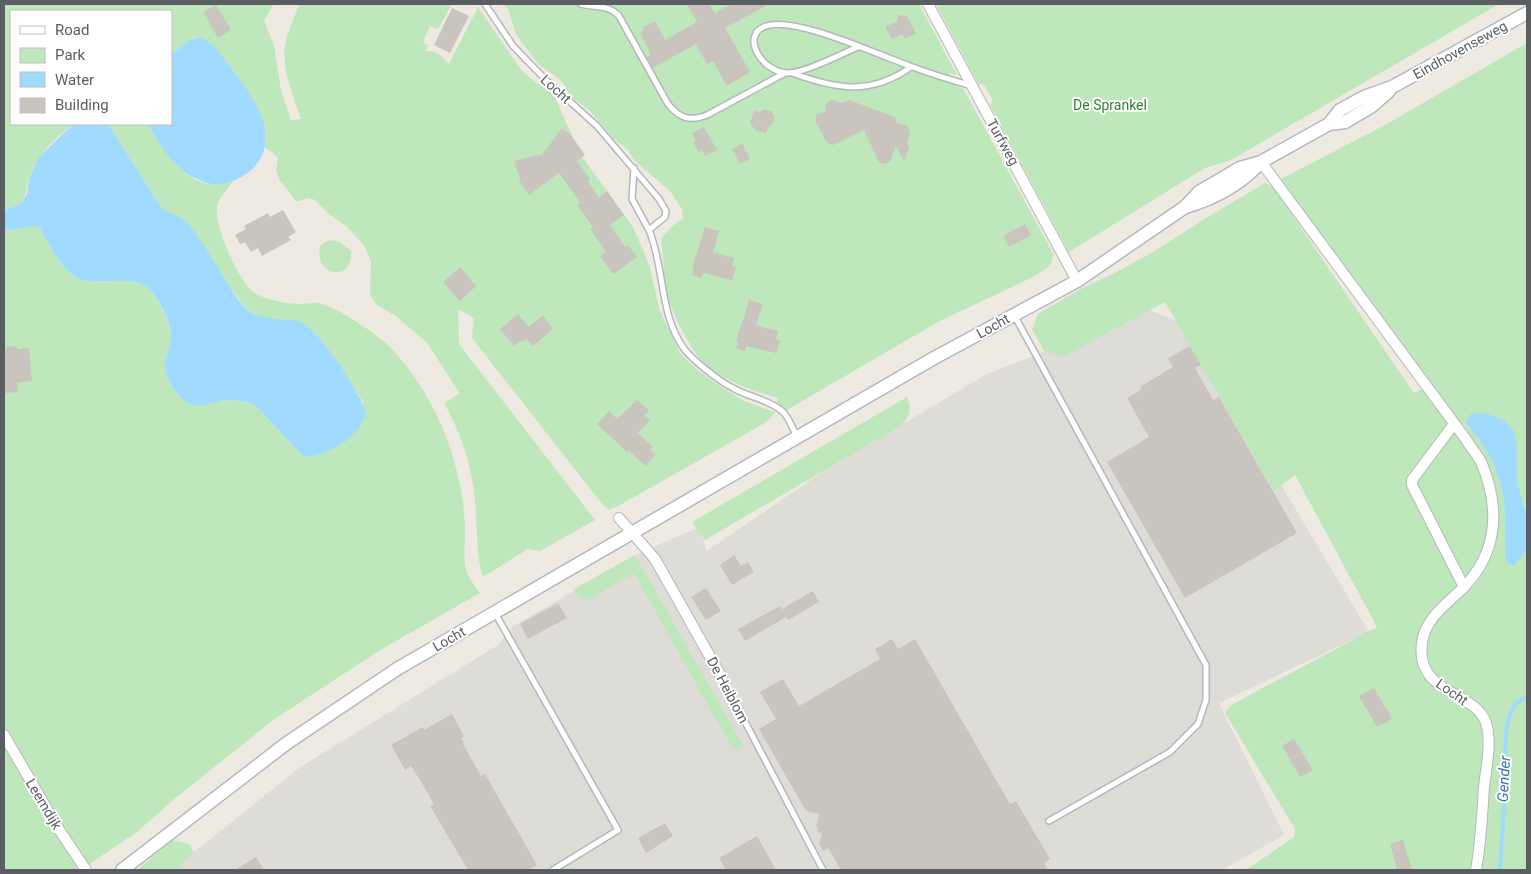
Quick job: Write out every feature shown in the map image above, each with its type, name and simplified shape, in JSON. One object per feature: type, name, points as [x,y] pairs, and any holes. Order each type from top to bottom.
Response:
[{"type":"street","name":"Turfweg","points":[[928,4],[1077,281]]},
{"type":"street","name":"Eindhovenseweg","points":[[1261,162],[1329,124],[1345,122],[1372,106],[1392,87],[1527,12]]},
{"type":"street","name":"Locht","points":[[122,870],[303,732],[397,669],[1014,314],[1054,295],[1185,207],[1205,201],[1246,178],[1261,162],[1481,463],[1491,495],[1494,517],[1489,550],[1478,571],[1432,618],[1422,641],[1422,660],[1434,681],[1453,695],[1478,709],[1486,723],[1488,746],[1476,870]]},
{"type":"street","points":[[1454,424],[1412,480],[1412,485],[1464,587]]},
{"type":"street","name":"De Heiblom","points":[[619,518],[654,560],[722,678]]},
{"type":"street","name":"Leemdijk","points":[[4,735],[58,828],[86,870]]},
{"type":"lane","name":"Locht","points":[[485,4],[513,46],[544,78],[597,126],[660,199],[666,211],[665,217],[649,230]]},
{"type":"lane","points":[[581,4],[605,7],[614,11],[619,16],[668,104],[677,114],[688,119],[699,119],[789,73],[811,67],[858,47]]},
{"type":"lane","points":[[911,67],[880,82],[857,88],[839,87],[772,69],[765,65],[758,55],[755,39],[757,31],[764,27],[773,24],[788,24],[834,37],[911,67],[972,86]]},
{"type":"lane","points":[[634,168],[632,199],[656,245],[669,321],[686,350],[710,372],[733,389],[757,398],[782,411],[797,438]]},
{"type":"lane","points":[[1014,314],[1206,665],[1206,700],[1198,724],[1170,752],[1049,822]]},
{"type":"lane","points":[[494,613],[618,830],[553,870]]},
{"type":"lane","name":"De Heiblom","points":[[722,678],[824,870]]},
{"type":"shaded area","points":[[1149,310],[1185,324],[1369,632],[1219,703],[1284,835],[1222,870],[175,870],[194,852],[299,768],[498,645],[512,627],[635,555],[699,527],[707,551],[824,471],[985,375]]},
{"type":"green space","points":[[4,4],[274,4],[264,21],[274,45],[281,90],[291,120],[301,119],[288,81],[285,51],[287,36],[299,4],[452,4],[438,29],[430,26],[423,42],[428,45],[426,51],[442,56],[449,64],[478,7],[522,71],[553,93],[580,154],[633,227],[649,264],[659,308],[680,353],[694,367],[718,385],[744,401],[775,412],[763,424],[609,510],[603,505],[472,338],[474,318],[458,309],[459,344],[595,520],[540,551],[528,549],[483,577],[480,568],[477,539],[474,488],[456,426],[444,403],[459,394],[459,392],[427,343],[397,317],[377,305],[372,299],[370,292],[371,262],[364,245],[346,226],[329,214],[315,200],[309,198],[296,201],[279,179],[276,170],[278,158],[265,148],[265,125],[245,87],[210,43],[199,37],[190,40],[172,53],[172,10],[10,10],[10,125],[72,125],[53,141],[42,154],[32,170],[21,204],[4,210]]},
{"type":"green space","points":[[503,4],[919,4],[957,75],[949,73],[955,85],[963,88],[1054,255],[1049,267],[1033,277],[938,322],[785,411],[776,407],[778,398],[749,389],[721,376],[705,364],[694,351],[670,305],[665,283],[661,239],[672,226],[683,219],[682,209],[670,191],[635,161],[629,151],[614,139],[589,110],[569,95],[565,86],[558,78],[538,64],[516,34],[508,9]]},
{"type":"green space","name":"De Sprankel","points":[[936,4],[1499,4],[1231,160],[1205,168],[1069,252],[990,105],[993,101],[984,84],[979,85]]},
{"type":"green space","points":[[1527,43],[1527,870],[1246,870],[1294,837],[1295,829],[1225,713],[1231,705],[1377,627],[1295,475],[1274,491],[1165,302],[1064,356],[1044,351],[1032,329],[1038,314],[1084,287],[1113,274],[1153,252],[1265,183],[1273,187],[1414,393],[1432,384],[1282,185],[1281,179],[1385,125]]},
{"type":"green space","points":[[109,125],[149,125],[176,164],[195,179],[206,184],[218,185],[233,181],[220,200],[217,207],[217,216],[224,241],[236,268],[256,294],[272,300],[289,303],[319,303],[336,310],[375,335],[390,347],[404,363],[429,399],[454,460],[463,502],[465,565],[469,576],[480,593],[382,649],[276,718],[172,801],[137,832],[88,865],[62,828],[4,728],[4,231],[39,227],[63,266],[74,276],[92,281],[132,282],[148,288],[159,303],[170,330],[170,342],[165,361],[168,377],[177,392],[190,403],[200,404],[232,400],[255,405],[304,457],[336,446],[362,424],[363,402],[336,360],[316,334],[258,316],[246,309],[188,223],[161,207]]},
{"type":"green space","points":[[330,240],[340,242],[351,251],[348,266],[344,270],[333,272],[328,270],[320,259],[319,247]]},
{"type":"green space","points":[[907,397],[909,413],[906,420],[900,426],[705,540],[692,522]]},
{"type":"green space","points":[[635,555],[743,746],[734,749],[730,744],[634,573],[587,600],[581,598],[575,591],[574,589]]},
{"type":"green space","points":[[4,743],[81,869],[4,870]]},
{"type":"green space","points":[[173,840],[189,844],[194,852],[175,870],[137,870]]},
{"type":"water","points":[[199,37],[214,47],[253,99],[264,122],[266,137],[260,160],[243,176],[219,185],[198,180],[186,173],[172,160],[149,125],[172,125],[172,53],[190,40]]},
{"type":"water","points":[[72,125],[109,125],[161,207],[188,223],[246,309],[258,316],[297,321],[306,325],[326,346],[355,389],[366,411],[358,429],[351,437],[333,449],[304,457],[255,405],[232,400],[201,405],[190,404],[185,401],[174,389],[166,372],[165,361],[171,335],[169,323],[156,297],[148,288],[132,282],[92,281],[74,276],[63,266],[39,227],[34,226],[4,231],[4,210],[21,204],[27,194],[29,179],[39,157]]},
{"type":"water","points":[[1485,413],[1504,420],[1514,431],[1517,446],[1517,482],[1527,512],[1527,548],[1514,566],[1506,561],[1504,498],[1498,474],[1481,442],[1465,422],[1471,414]]},
{"type":"building","points":[[687,4],[709,4],[715,13],[731,4],[769,4],[725,28],[750,72],[727,86],[713,61],[707,64],[696,44],[653,68],[647,57],[651,55],[640,33],[644,30],[642,28],[655,21],[665,40],[697,22]]},
{"type":"building","points":[[216,5],[231,30],[218,38],[203,12]]},
{"type":"building","points":[[452,8],[469,16],[450,53],[434,45]]},
{"type":"building","points":[[898,15],[907,16],[916,33],[905,39],[902,34],[892,39],[885,27],[897,21]]},
{"type":"building","points":[[833,100],[842,103],[849,100],[895,117],[897,123],[907,126],[910,133],[907,142],[909,148],[904,161],[896,146],[890,162],[885,164],[879,162],[864,130],[833,145],[827,143],[815,120],[817,114],[825,112],[826,103]]},
{"type":"building","points":[[764,109],[771,111],[775,117],[766,133],[755,130],[750,123],[754,110],[759,112]]},
{"type":"building","points":[[704,127],[717,150],[705,156],[702,150],[699,152],[693,142],[696,140],[692,133]]},
{"type":"building","points":[[562,128],[570,134],[585,155],[577,161],[590,179],[588,181],[599,198],[607,191],[624,215],[610,225],[625,247],[628,245],[637,257],[613,274],[600,256],[606,252],[590,229],[593,227],[577,205],[580,202],[559,173],[529,195],[519,180],[514,161],[543,154],[543,151],[545,151]]},
{"type":"building","points":[[742,143],[750,159],[740,164],[732,149]]},
{"type":"building","points":[[283,210],[296,232],[288,237],[291,240],[262,256],[258,248],[251,252],[245,242],[240,244],[235,235],[246,229],[244,226],[268,213],[270,217]]},
{"type":"building","points":[[1025,224],[1031,235],[1009,247],[1003,236]]},
{"type":"building","points":[[705,227],[719,231],[713,252],[734,258],[732,266],[736,267],[732,280],[703,273],[701,278],[692,275],[694,268],[692,268]]},
{"type":"building","points":[[460,267],[476,286],[460,301],[443,282]]},
{"type":"building","points":[[749,300],[763,304],[756,325],[778,331],[776,339],[780,340],[776,353],[746,346],[745,351],[736,348],[738,341],[736,341]]},
{"type":"building","points":[[518,314],[529,327],[543,315],[553,329],[533,346],[526,339],[514,346],[500,329]]},
{"type":"building","points":[[17,346],[17,349],[29,348],[32,381],[17,383],[18,392],[4,393],[4,351],[6,351],[6,347]]},
{"type":"building","points":[[1190,346],[1201,365],[1195,368],[1213,400],[1219,397],[1297,533],[1185,598],[1107,462],[1149,437],[1127,398],[1141,390],[1140,387],[1173,367],[1168,358]]},
{"type":"building","points":[[637,400],[649,410],[644,416],[650,420],[638,433],[653,447],[650,450],[655,455],[646,466],[628,450],[627,452],[597,424],[609,411],[617,419]]},
{"type":"building","points":[[734,555],[741,566],[748,562],[754,572],[732,585],[720,565]]},
{"type":"building","points":[[706,588],[721,611],[706,620],[691,597]]},
{"type":"building","points":[[813,591],[819,602],[788,620],[782,609]]},
{"type":"building","points":[[558,603],[567,618],[528,639],[520,624]]},
{"type":"building","points":[[780,606],[786,617],[745,641],[738,629]]},
{"type":"building","points":[[892,639],[898,649],[915,639],[1010,804],[1016,801],[1050,859],[1044,863],[1048,870],[841,870],[828,848],[823,851],[819,844],[822,833],[817,832],[818,827],[816,827],[819,814],[806,811],[759,729],[776,719],[760,692],[783,679],[799,706],[880,659],[875,649]]},
{"type":"building","points":[[1374,688],[1392,719],[1377,727],[1359,696]]},
{"type":"building","points":[[452,714],[464,736],[461,738],[463,744],[481,776],[485,774],[537,865],[528,870],[468,870],[430,806],[434,804],[415,772],[411,766],[405,770],[391,745],[423,727],[424,730]]},
{"type":"building","points":[[1294,739],[1313,770],[1300,777],[1282,746]]},
{"type":"building","points":[[665,823],[673,836],[646,853],[638,838]]},
{"type":"building","points":[[757,836],[776,870],[726,870],[719,858]]},
{"type":"building","points":[[1403,840],[1412,870],[1397,870],[1390,844]]},
{"type":"building","points":[[256,857],[264,870],[235,870]]},
{"type":"waterway","name":"Gender","points":[[1500,870],[1508,721],[1514,706],[1527,697]]}]
